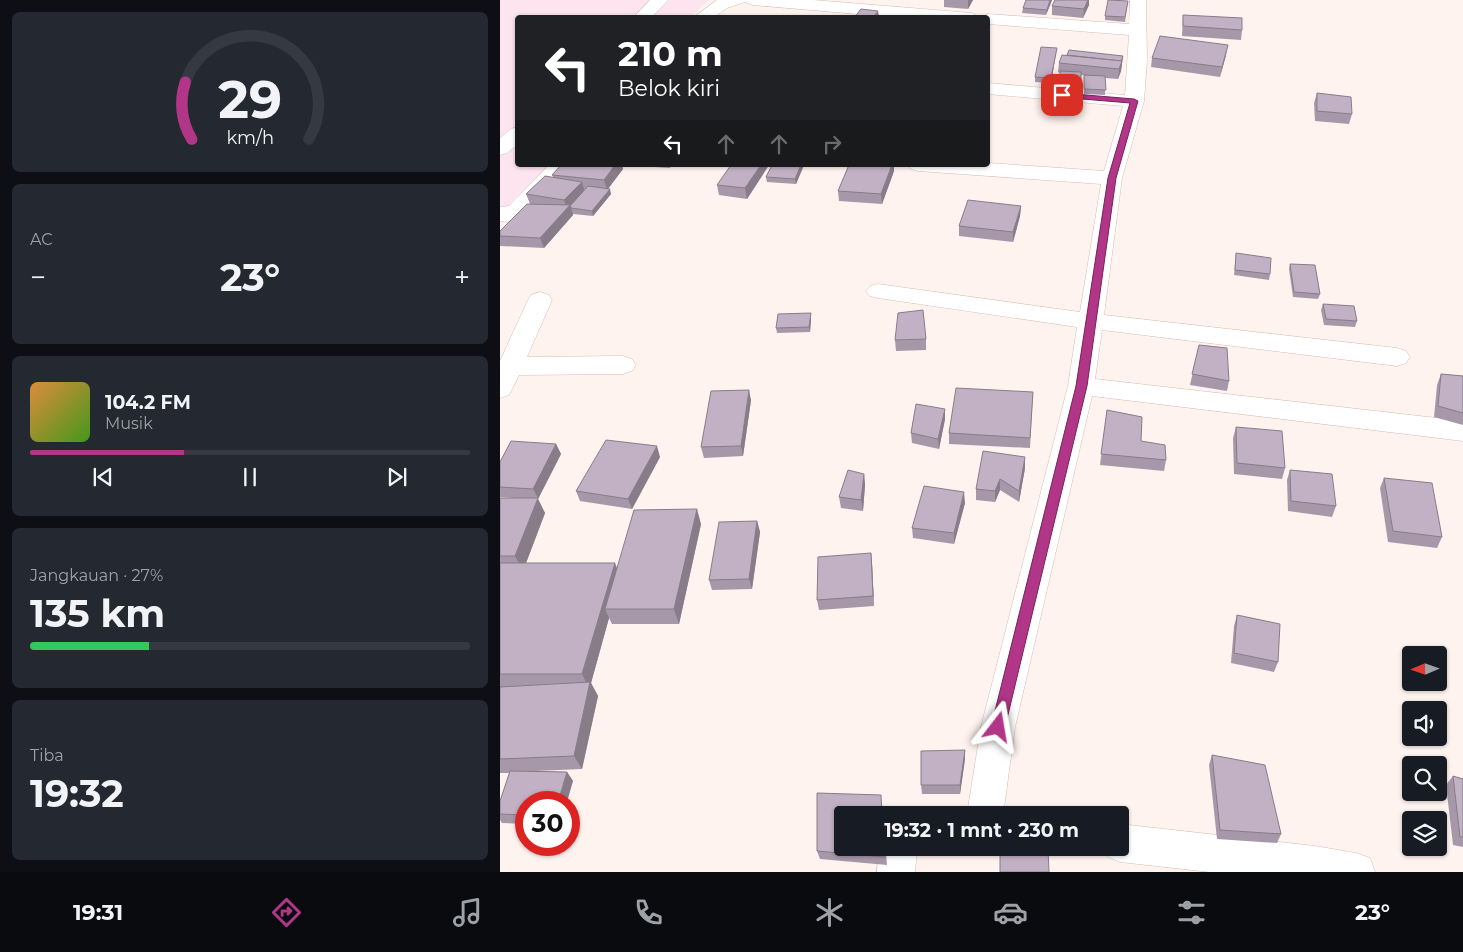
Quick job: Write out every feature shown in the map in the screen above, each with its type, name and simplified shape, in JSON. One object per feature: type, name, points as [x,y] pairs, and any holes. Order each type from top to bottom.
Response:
[{"type":"street","points":[[644,15],[660,0]]},
{"type":"street","points":[[705,15],[721,4],[738,0]]},
{"type":"street","points":[[752,0],[935,15]]},
{"type":"street","points":[[978,15],[985,0]]},
{"type":"street","points":[[985,806],[998,727],[1082,386],[1112,178],[1134,101],[1138,0]]},
{"type":"street","points":[[990,18],[1138,30]]},
{"type":"street","points":[[990,88],[1134,101]]},
{"type":"street","points":[[500,149],[515,136]]},
{"type":"street","points":[[500,214],[508,215],[517,211],[558,167]]},
{"type":"street","points":[[948,167],[1112,178]]},
{"type":"street","points":[[878,291],[1091,321],[1397,357]]},
{"type":"street","points":[[505,377],[540,300]]},
{"type":"street","points":[[505,377],[623,365]]},
{"type":"street","points":[[1082,386],[1463,432]]},
{"type":"street","points":[[1129,844],[1315,865],[1356,872]]},
{"type":"street","points":[[896,872],[897,856]]},
{"type":"shaded area","points":[[500,0],[708,0],[693,15],[515,15],[515,167],[548,167],[506,211],[500,210]]},
{"type":"building","points":[[1026,0],[1050,0],[1047,10],[1023,8]]},
{"type":"building","points":[[1055,0],[1088,0],[1084,9],[1052,6]]},
{"type":"building","points":[[1108,0],[1128,1],[1125,17],[1105,16]]},
{"type":"building","points":[[861,9],[878,11],[875,15],[856,15]]},
{"type":"building","points":[[1183,15],[1242,18],[1242,30],[1183,26]]},
{"type":"building","points":[[1160,36],[1228,45],[1222,67],[1152,58]]},
{"type":"building","points":[[1041,47],[1057,48],[1051,78],[1035,77]]},
{"type":"building","points":[[1069,50],[1123,56],[1121,61],[1067,55]]},
{"type":"building","points":[[1062,55],[1122,61],[1119,69],[1059,63]]},
{"type":"building","points":[[1060,71],[1081,72],[1081,85],[1060,84]]},
{"type":"building","points":[[1084,75],[1105,76],[1106,90],[1084,89]]},
{"type":"building","points":[[1317,93],[1351,97],[1352,114],[1317,111]]},
{"type":"building","points":[[559,167],[614,167],[604,180],[552,175]]},
{"type":"building","points":[[730,167],[760,167],[745,188],[717,185]]},
{"type":"building","points":[[771,167],[800,167],[795,179],[766,177]]},
{"type":"building","points":[[848,167],[891,167],[881,194],[838,191]]},
{"type":"building","points":[[545,176],[582,182],[564,200],[526,194]]},
{"type":"building","points":[[588,186],[610,189],[592,211],[571,208],[570,206]]},
{"type":"building","points":[[968,200],[1021,206],[1013,232],[959,226]]},
{"type":"building","points":[[527,204],[570,205],[540,238],[500,236],[500,231]]},
{"type":"building","points":[[1236,253],[1271,258],[1270,274],[1235,270]]},
{"type":"building","points":[[1290,264],[1315,265],[1320,294],[1294,292]]},
{"type":"building","points":[[1323,304],[1354,306],[1357,321],[1326,319]]},
{"type":"building","points":[[923,310],[926,339],[895,340],[898,313]]},
{"type":"building","points":[[811,313],[809,327],[776,328],[778,314]]},
{"type":"building","points":[[1199,345],[1227,348],[1229,381],[1192,374]]},
{"type":"building","points":[[1441,374],[1463,376],[1463,413],[1438,406]]},
{"type":"building","points":[[956,388],[1033,392],[1030,438],[949,433]]},
{"type":"building","points":[[749,390],[741,446],[701,447],[711,391]]},
{"type":"building","points":[[916,404],[945,409],[938,439],[911,433]]},
{"type":"building","points":[[1107,410],[1142,417],[1141,441],[1165,445],[1166,460],[1101,454]]},
{"type":"building","points":[[1236,427],[1282,431],[1285,468],[1237,463]]},
{"type":"building","points":[[606,440],[657,446],[628,499],[576,491]]},
{"type":"building","points":[[511,441],[556,444],[533,489],[500,487],[500,462]]},
{"type":"building","points":[[983,451],[1025,457],[1019,491],[1000,479],[995,491],[976,489]]},
{"type":"building","points":[[848,470],[864,474],[861,500],[839,497]]},
{"type":"building","points":[[1290,470],[1332,474],[1336,506],[1291,501]]},
{"type":"building","points":[[1384,478],[1432,483],[1442,537],[1393,531]]},
{"type":"building","points":[[924,486],[964,492],[954,533],[912,528]]},
{"type":"building","points":[[500,498],[538,498],[515,556],[500,556]]},
{"type":"building","points":[[697,509],[674,609],[605,609],[634,510]]},
{"type":"building","points":[[757,521],[749,579],[709,580],[719,522]]},
{"type":"building","points":[[871,553],[873,596],[817,600],[818,557]]},
{"type":"building","points":[[500,563],[615,563],[582,674],[500,674]]},
{"type":"building","points":[[1237,615],[1280,624],[1278,662],[1234,653]]},
{"type":"building","points":[[590,682],[574,756],[500,759],[500,687]]},
{"type":"building","points":[[965,750],[960,785],[921,785],[921,751]]},
{"type":"building","points":[[1212,755],[1265,765],[1281,834],[1220,830]]},
{"type":"building","points":[[510,771],[567,772],[561,791],[515,791],[515,815],[500,814],[500,801]]},
{"type":"building","points":[[1453,776],[1463,779],[1463,837],[1460,837]]},
{"type":"building","points":[[817,793],[881,795],[882,806],[834,806],[834,852],[817,851]]},
{"type":"building","points":[[1000,856],[1048,856],[1049,872],[1000,872]]},
{"type":"route","points":[[998,727],[1082,386],[1112,178],[1134,101],[1062,95]]}]
